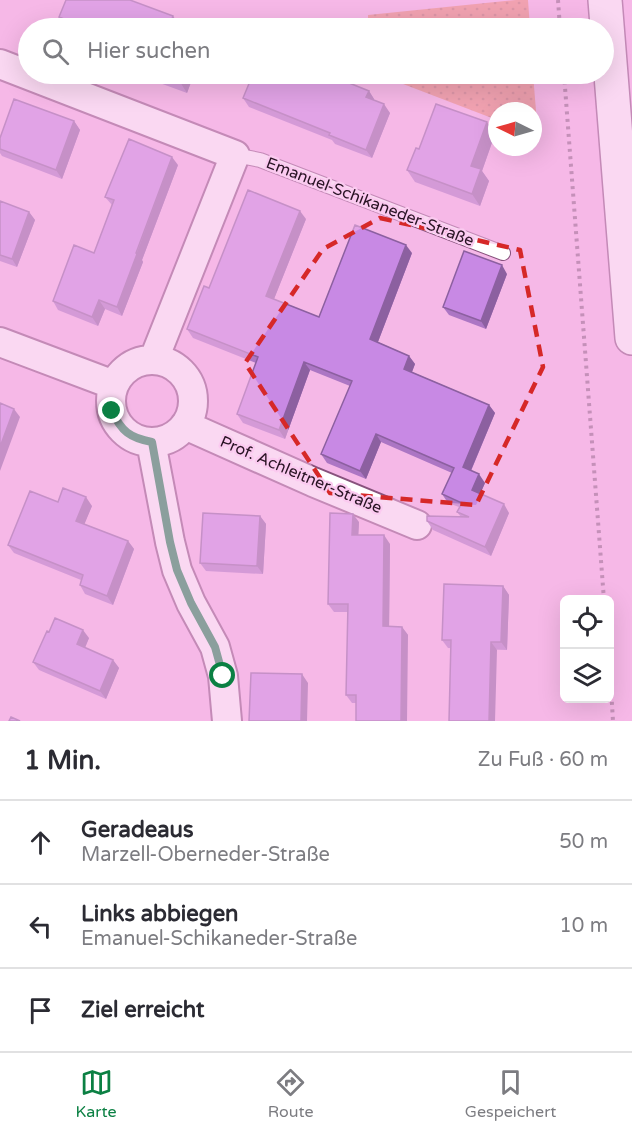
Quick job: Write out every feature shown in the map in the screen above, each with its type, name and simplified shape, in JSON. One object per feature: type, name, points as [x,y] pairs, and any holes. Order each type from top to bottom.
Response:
[{"type":"main road","points":[[604,0],[605,18]]},
{"type":"main road","points":[[611,84],[632,338]]},
{"type":"street","name":"Emanuel-Schikaneder-Straße","points":[[0,64],[18,71]]},
{"type":"street","name":"Emanuel-Schikaneder-Straße","points":[[52,84],[236,155]]},
{"type":"street","points":[[154,359],[236,155]]},
{"type":"street","points":[[0,342],[114,385]]},
{"type":"street","points":[[154,359],[167,362],[186,377],[192,389],[193,402],[191,414],[176,435],[152,442],[138,440],[118,424],[112,411],[111,398],[120,374],[141,360],[154,359]]},
{"type":"street","name":"Prof. Achleitner-Straße","points":[[185,425],[417,525]]},
{"type":"street","points":[[152,442],[177,570],[191,603],[215,647],[223,676],[227,721]]},
{"type":"lane","name":"Emanuel-Schikaneder-Straße","points":[[236,155],[260,160],[503,253]]},
{"type":"path","points":[[558,0],[559,18]]},
{"type":"path","points":[[565,84],[604,595]]},
{"type":"path","points":[[612,703],[613,721]]},
{"type":"highlighted area","points":[[380,218],[520,250],[543,367],[476,505],[330,493],[245,363],[323,249]]},
{"type":"shaded area","points":[[528,0],[529,18],[368,18],[368,15]]},
{"type":"shaded area","points":[[403,84],[534,84],[535,102],[488,102],[488,117]]},
{"type":"building","points":[[66,0],[130,0],[173,16],[172,18],[59,17]]},
{"type":"building","points":[[249,84],[352,84],[369,91],[366,97],[384,104],[366,150],[243,98]]},
{"type":"building","points":[[14,99],[74,121],[56,170],[0,149],[0,138]]},
{"type":"building","points":[[436,104],[487,122],[471,166],[481,169],[472,194],[407,170],[416,148],[419,149]]},
{"type":"building","points":[[129,139],[172,157],[117,307],[99,300],[92,317],[53,301],[74,245],[94,253],[114,200],[105,197]]},
{"type":"building","points":[[248,190],[300,211],[266,296],[319,317],[355,225],[406,245],[370,339],[409,356],[404,369],[489,405],[463,467],[479,474],[472,490],[504,504],[485,547],[427,521],[427,516],[469,517],[457,512],[462,503],[442,494],[454,468],[376,434],[360,471],[321,454],[352,381],[304,362],[279,430],[237,414],[258,357],[187,329],[204,286],[209,288]]},
{"type":"building","points":[[0,201],[29,212],[12,259],[0,255]]},
{"type":"building","points":[[464,251],[502,265],[481,321],[443,307]]},
{"type":"building","points":[[0,403],[14,409],[0,447]]},
{"type":"building","points":[[63,488],[86,497],[76,521],[128,541],[107,596],[80,585],[83,575],[8,545],[30,491],[58,502]]},
{"type":"building","points":[[203,513],[260,516],[257,566],[200,563]]},
{"type":"building","points":[[330,513],[353,514],[352,535],[384,535],[383,626],[402,627],[401,721],[356,721],[356,695],[346,695],[348,604],[328,604]]},
{"type":"building","points":[[444,584],[503,586],[501,642],[491,642],[489,721],[449,721],[451,640],[442,640]]},
{"type":"building","points":[[55,618],[83,630],[77,644],[113,660],[100,691],[33,662]]},
{"type":"building","points":[[251,673],[302,674],[301,721],[249,721]]},
{"type":"route","points":[[112,411],[118,424],[127,433],[138,440],[152,442],[177,570],[191,603],[215,647],[223,676]]}]
